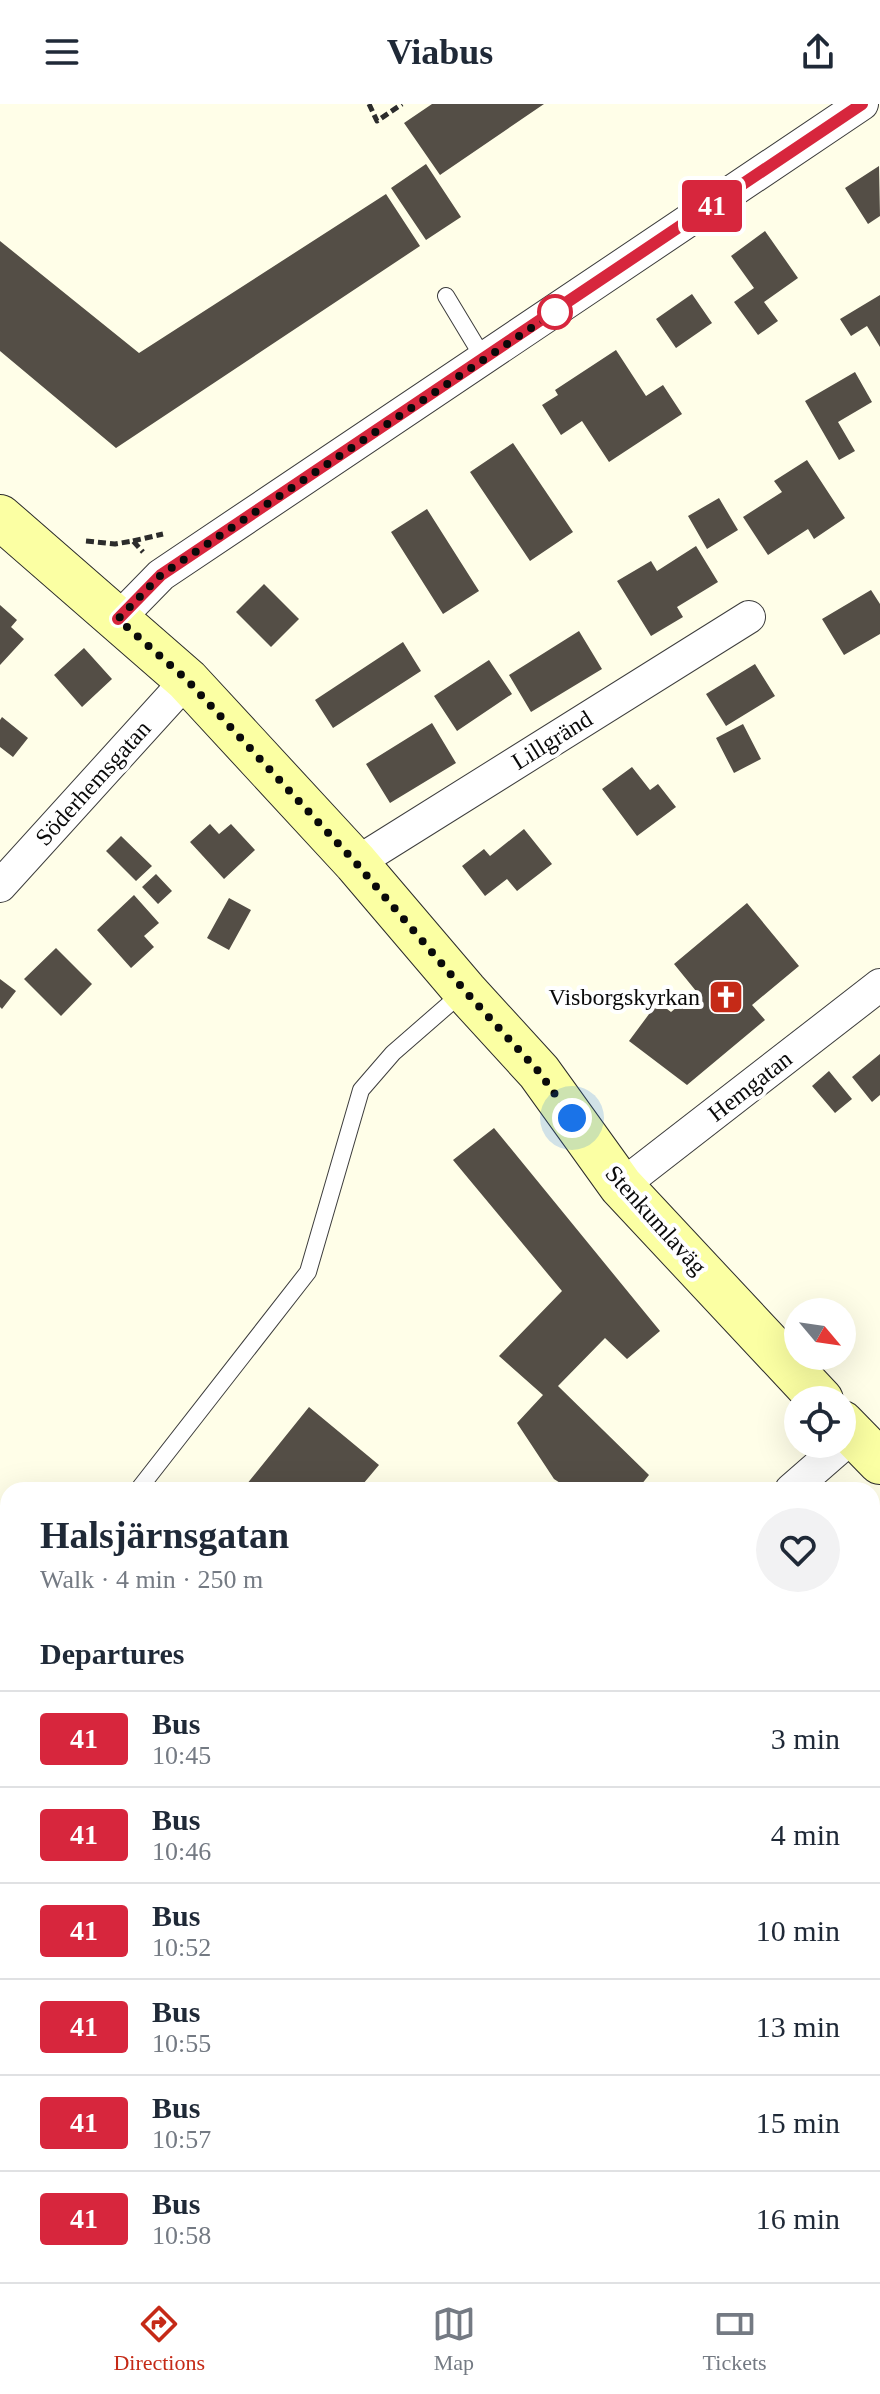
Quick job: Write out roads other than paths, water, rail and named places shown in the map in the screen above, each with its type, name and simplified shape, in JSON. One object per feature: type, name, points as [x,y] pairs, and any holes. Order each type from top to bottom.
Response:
[{"type":"street","points":[[118,619],[161,575],[862,104]]},
{"type":"street","name":"Stenkumlaväg","points":[[0,517],[187,680],[356,863],[539,1072],[621,1186],[808,1386]]},
{"type":"street","name":"Lillgränd","points":[[356,863],[749,617]]},
{"type":"street","name":"Söderhemsgatan","points":[[0,886],[187,680]]},
{"type":"street","name":"Hemgatan","points":[[621,1186],[880,985]]},
{"type":"street","points":[[802,1482],[859,1440]]},
{"type":"lane","points":[[446,296],[484,359]]},
{"type":"lane","points":[[144,1482],[308,1272],[361,1090],[393,1053],[465,991]]},
{"type":"place","name":"Visborgskyrkan","points":[[726,997]]}]
